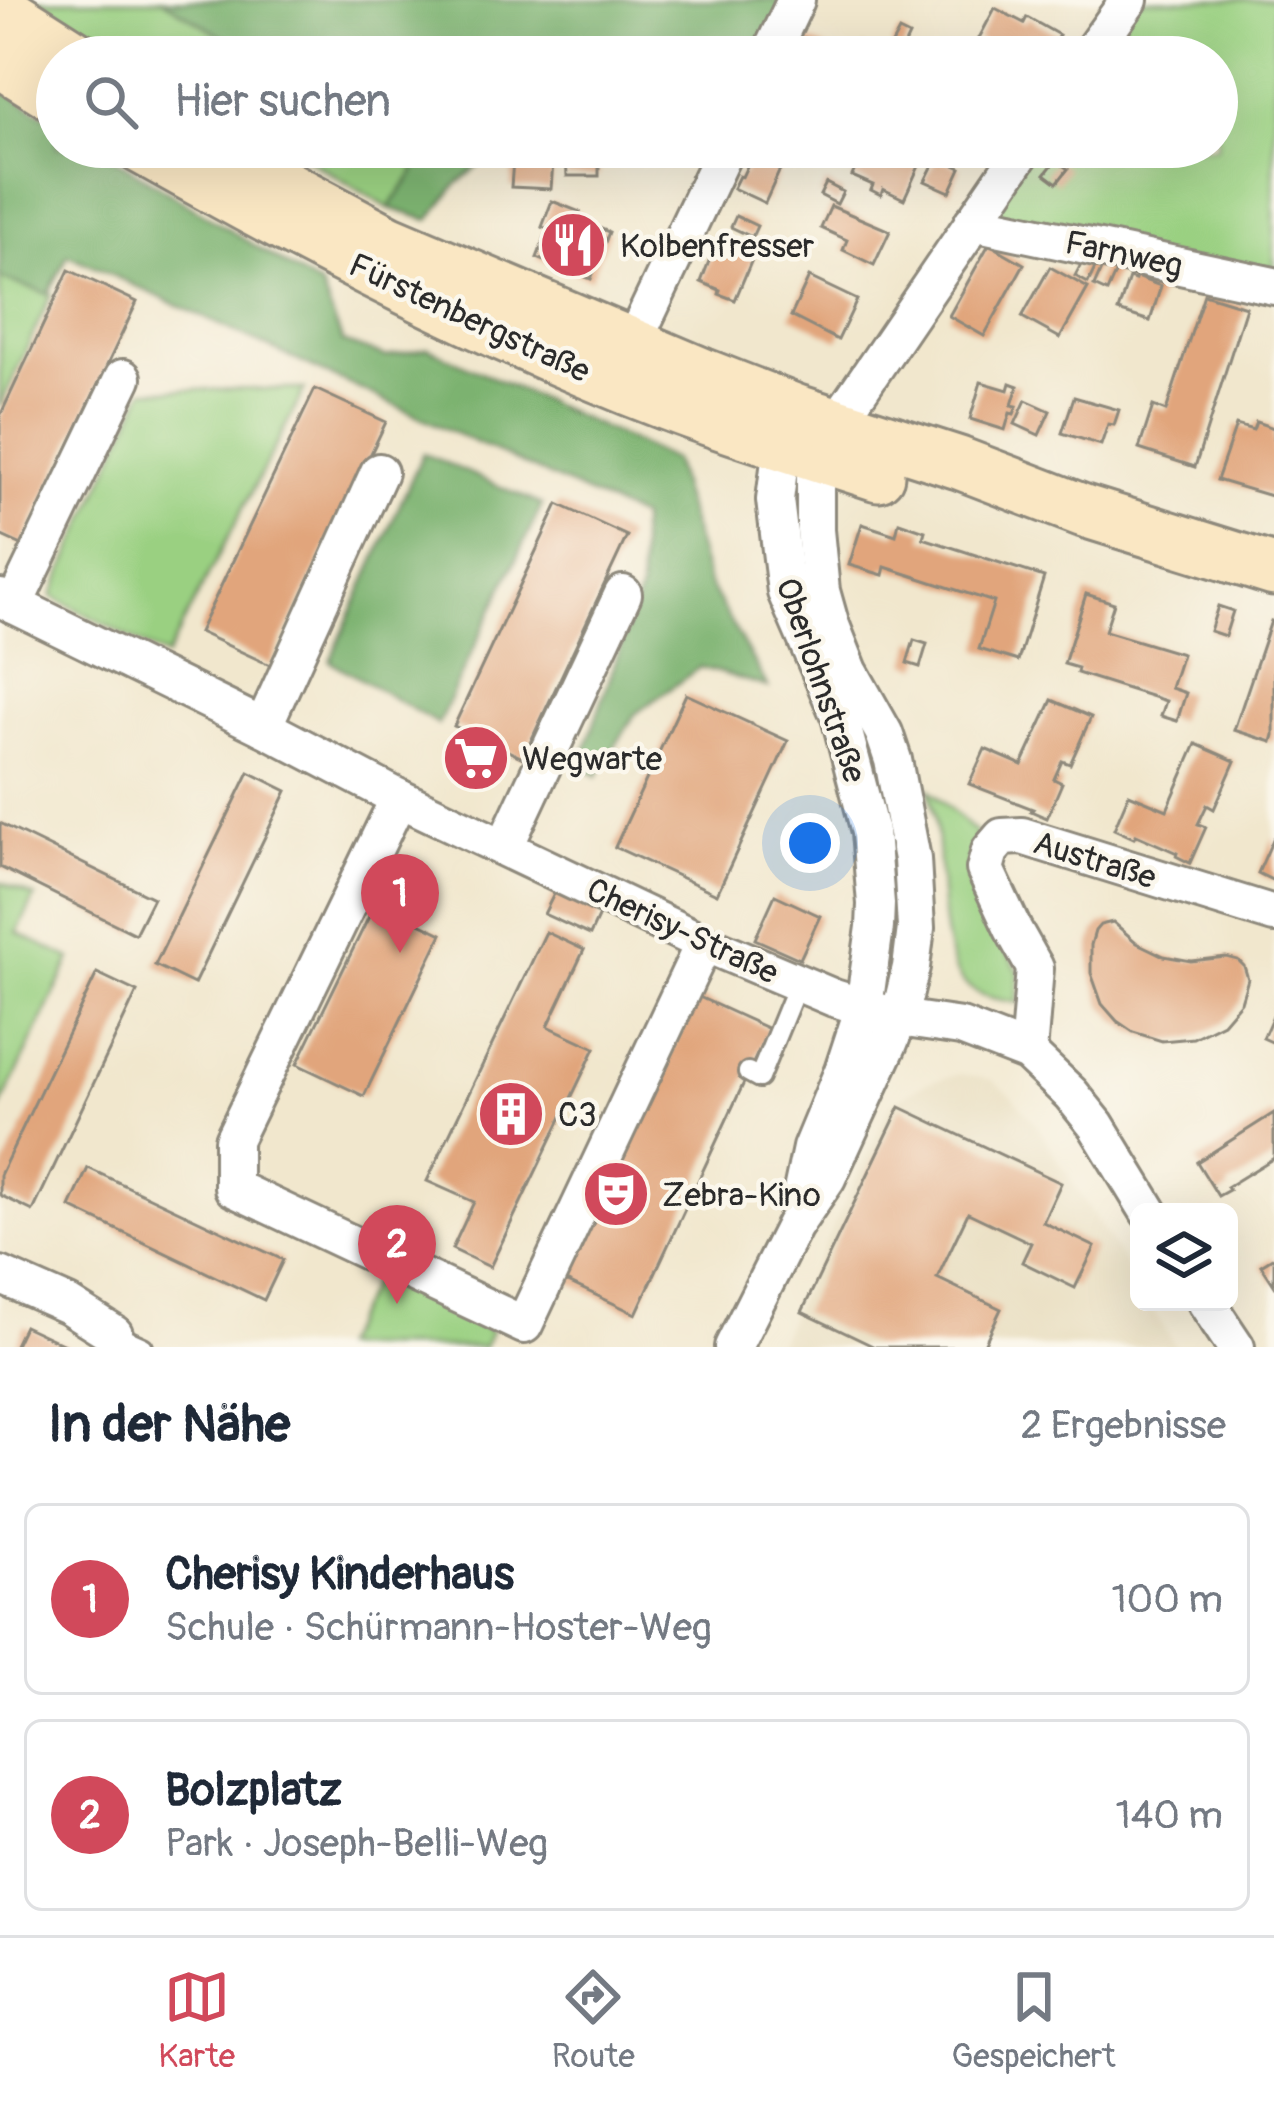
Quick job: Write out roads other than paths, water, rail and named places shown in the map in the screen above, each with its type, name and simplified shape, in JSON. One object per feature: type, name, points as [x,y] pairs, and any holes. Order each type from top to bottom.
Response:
[{"type":"main road","points":[[0,8],[43,36]]},
{"type":"main road","points":[[0,61],[36,84]]},
{"type":"main road","name":"Fürstenbergstraße","points":[[178,168],[401,288],[623,364],[807,434]]},
{"type":"main road","name":"Fürstenbergstraße","points":[[251,168],[623,364]]},
{"type":"main road","points":[[807,434],[874,474],[949,497],[1019,510],[1084,511]]},
{"type":"main road","points":[[807,434],[959,464],[1084,511],[1274,570]]},
{"type":"street","points":[[779,36],[796,0]]},
{"type":"street","points":[[1103,36],[1129,0]]},
{"type":"street","points":[[623,364],[716,168]]},
{"type":"street","points":[[807,434],[1010,168]]},
{"type":"street","name":"Farnweg","points":[[973,222],[1274,286]]},
{"type":"street","name":"Cherisy-Straße","points":[[123,379],[7,601],[399,798],[704,943],[882,1013],[961,1027],[1028,1053]]},
{"type":"street","name":"Oberlohnstraße","points":[[733,1347],[794,1226],[811,1148],[843,1071],[911,967],[916,928],[909,838],[893,760],[849,671],[821,591],[807,434]]},
{"type":"street","name":"Oberlohnstraße","points":[[807,434],[775,500],[786,592],[840,717],[870,832],[882,1013]]},
{"type":"street","points":[[263,727],[379,472]]},
{"type":"street","points":[[815,510],[840,488],[874,474]]},
{"type":"street","points":[[505,846],[623,593]]},
{"type":"street","points":[[399,798],[233,1140],[233,1188],[519,1336],[704,943]]},
{"type":"street","name":"Austraße","points":[[1028,1053],[1035,968],[985,869],[990,851],[1002,837],[1022,836],[1274,914]]},
{"type":"street","points":[[1028,1053],[1096,1125],[1144,1203]]},
{"type":"street","points":[[0,1275],[129,1341]]},
{"type":"street","points":[[1211,1311],[1232,1346]]},
{"type":"lane","points":[[748,1072],[759,1078],[798,983]]},
{"type":"place","name":"Kolbenfresser","points":[[573,245]]},
{"type":"place","name":"Wegwarte","points":[[476,758]]},
{"type":"place","name":"Cherisy Kinderhaus","points":[[400,953]]},
{"type":"place","name":"C3","points":[[511,1114]]},
{"type":"place","name":"Zebra-Kino","points":[[616,1194]]},
{"type":"place","name":"Bolzplatz","points":[[397,1304]]}]
